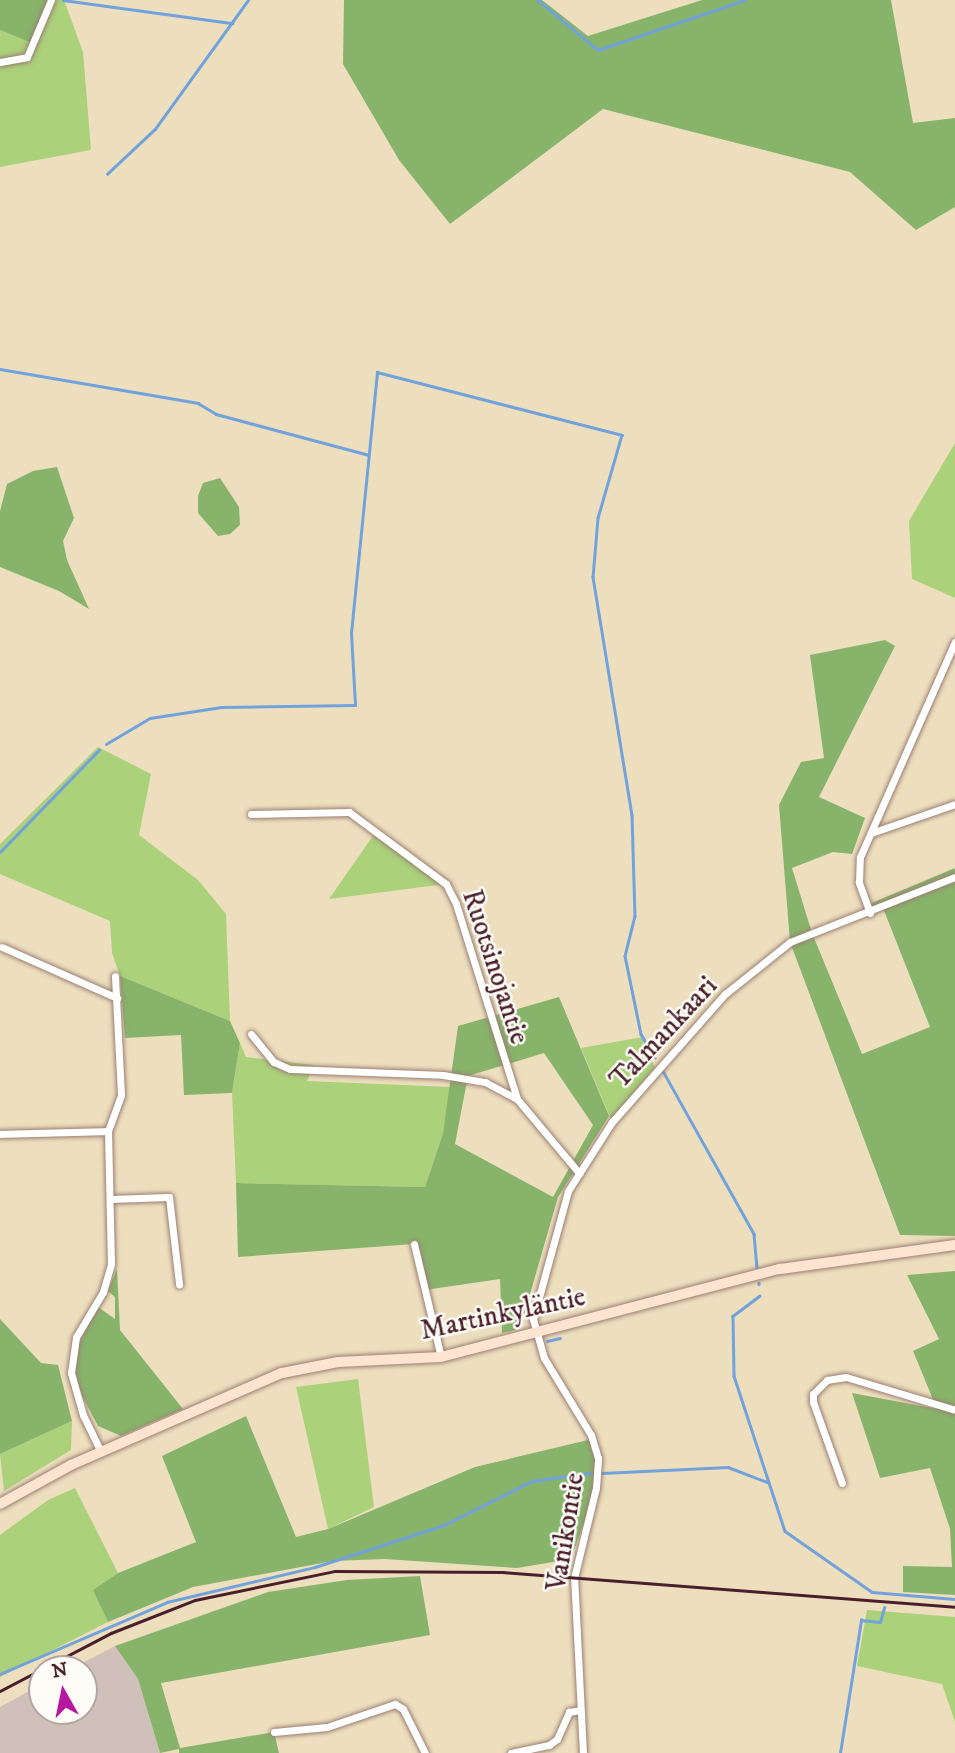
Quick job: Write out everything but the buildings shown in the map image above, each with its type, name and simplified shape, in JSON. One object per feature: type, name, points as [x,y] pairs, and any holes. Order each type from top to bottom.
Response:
[{"type":"street","points":[[0,62],[27,57],[51,0]]},
{"type":"street","points":[[870,913],[859,882],[860,857],[955,642]]},
{"type":"street","points":[[871,833],[955,804]]},
{"type":"street","name":"Ruotsinojantie","points":[[251,814],[349,812],[446,884],[456,904],[517,1099],[579,1173]]},
{"type":"street","name":"Talmankaari","points":[[534,1334],[534,1312],[548,1253],[579,1173],[655,1068],[725,994],[790,942],[870,913],[955,877]]},
{"type":"street","points":[[2,947],[117,998]]},
{"type":"street","points":[[101,1452],[83,1415],[71,1373],[76,1337],[108,1277],[108,1131],[121,1095],[116,976]]},
{"type":"street","points":[[251,1034],[274,1062],[289,1069],[443,1075],[485,1082],[517,1099]]},
{"type":"street","points":[[0,1134],[108,1131]]},
{"type":"street","points":[[110,1199],[169,1196],[179,1284]]},
{"type":"street","points":[[414,1244],[441,1357]]},
{"type":"street","name":"Martinkyläntie","points":[[0,1504],[29,1485],[282,1373],[338,1362],[441,1357],[780,1269],[955,1245]]},
{"type":"street","name":"Vanikontie","points":[[534,1334],[591,1435],[598,1458],[596,1489],[574,1578],[583,1753]]},
{"type":"street","points":[[842,1483],[813,1402],[819,1386],[827,1380],[846,1377],[955,1410]]},
{"type":"street","points":[[274,1732],[327,1727],[395,1704],[403,1709],[425,1753]]},
{"type":"street","points":[[511,1753],[549,1745],[557,1739],[569,1712],[580,1710]]},
{"type":"shaded area","points":[[115,1646],[138,1679],[160,1753],[0,1753],[0,1707],[28,1692],[28,1725],[98,1725],[98,1655]]},
{"type":"green space","points":[[0,0],[51,0],[34,44],[0,30]]},
{"type":"green space","points":[[53,0],[64,0],[83,52],[91,150],[0,167],[0,30],[34,44]]},
{"type":"green space","points":[[344,0],[542,0],[588,36],[702,0],[891,0],[913,123],[955,118],[955,207],[916,230],[850,172],[603,109],[450,224],[399,160],[343,64]]},
{"type":"green space","points":[[955,443],[955,598],[912,579],[909,521]]},
{"type":"green space","points":[[57,467],[74,518],[63,541],[67,560],[89,609],[59,591],[0,567],[0,511],[7,484],[33,471]]},
{"type":"green space","points":[[220,478],[239,507],[240,525],[230,534],[218,536],[198,513],[198,496],[203,483]]},
{"type":"green space","points":[[885,640],[895,646],[819,797],[865,818],[852,854],[833,852],[792,868],[812,933],[862,1054],[930,1027],[883,908],[870,913],[867,905],[955,868],[955,1236],[900,1235],[790,942],[779,805],[801,762],[824,758],[810,655]]},
{"type":"green space","points":[[98,747],[151,774],[139,835],[198,880],[226,914],[230,1021],[120,976],[112,953],[110,921],[0,874],[0,844]]},
{"type":"green space","points":[[375,833],[446,884],[329,899]]},
{"type":"green space","points":[[120,976],[230,1021],[240,1043],[232,1093],[184,1095],[181,1035],[125,1038]]},
{"type":"green space","points":[[559,997],[609,1116],[558,1197],[520,1329],[502,1333],[500,1279],[425,1290],[414,1244],[238,1257],[236,1183],[425,1187],[443,1133],[458,1026]],"holes":[[[544,1053],[593,1125],[553,1197],[455,1144],[468,1076]]]},
{"type":"green space","points":[[643,1037],[655,1068],[612,1122],[581,1048]]},
{"type":"green space","points":[[240,1043],[246,1057],[314,1065],[307,1081],[451,1087],[443,1133],[425,1187],[236,1183],[232,1093]]},
{"type":"green space","points":[[117,1269],[120,1330],[183,1409],[121,1436],[98,1426],[80,1392],[75,1371],[79,1343],[98,1307],[115,1319],[115,1297],[108,1291]]},
{"type":"green space","points":[[955,1271],[955,1595],[903,1592],[903,1566],[952,1567],[950,1529],[930,1468],[880,1478],[852,1393],[937,1409],[913,1351],[939,1339],[907,1275]]},
{"type":"green space","points":[[0,1319],[41,1363],[58,1365],[72,1421],[0,1454]]},
{"type":"green space","points":[[358,1379],[374,1507],[328,1529],[296,1387]]},
{"type":"green space","points":[[246,1416],[296,1537],[328,1529],[475,1467],[588,1440],[591,1435],[598,1458],[596,1488],[571,1559],[517,1568],[385,1559],[333,1561],[193,1587],[108,1622],[93,1590],[118,1573],[196,1542],[162,1456]]},
{"type":"green space","points":[[72,1421],[71,1450],[4,1491],[0,1454]]},
{"type":"green space","points":[[75,1488],[118,1573],[94,1590],[108,1622],[43,1655],[28,1655],[28,1663],[0,1677],[0,1535],[48,1500]]},
{"type":"green space","points":[[420,1576],[430,1635],[161,1683],[180,1748],[274,1732],[279,1753],[179,1753],[179,1749],[160,1753],[138,1679],[115,1646],[268,1592],[347,1580]]},
{"type":"green space","points":[[867,1610],[955,1617],[955,1722],[942,1684],[857,1666]]},
{"type":"waterway","points":[[63,0],[232,23]]},
{"type":"waterway","points":[[107,174],[155,129],[248,0]]},
{"type":"waterway","points":[[538,0],[598,50],[745,0]]},
{"type":"waterway","points":[[0,369],[198,403],[216,414],[369,455]]},
{"type":"waterway","points":[[106,744],[150,718],[221,707],[355,705],[351,633],[377,372],[622,435],[598,518],[593,577],[632,815],[635,916],[625,956],[641,1034],[655,1057]]},
{"type":"waterway","points":[[0,852],[99,750]]},
{"type":"waterway","points":[[663,1071],[754,1234],[757,1267]]},
{"type":"waterway","points":[[760,1296],[733,1316],[734,1376],[785,1531],[872,1592],[955,1599]]},
{"type":"waterway","points":[[547,1341],[560,1338]]},
{"type":"waterway","points":[[602,1473],[728,1467],[767,1482]]},
{"type":"waterway","points":[[0,1674],[167,1602],[315,1567],[444,1525],[532,1481],[590,1473]]},
{"type":"waterway","points":[[840,1753],[861,1620],[880,1622],[884,1608]]},
{"type":"railway","points":[[0,1691],[111,1633],[195,1600],[335,1571],[503,1572],[955,1607]]}]
